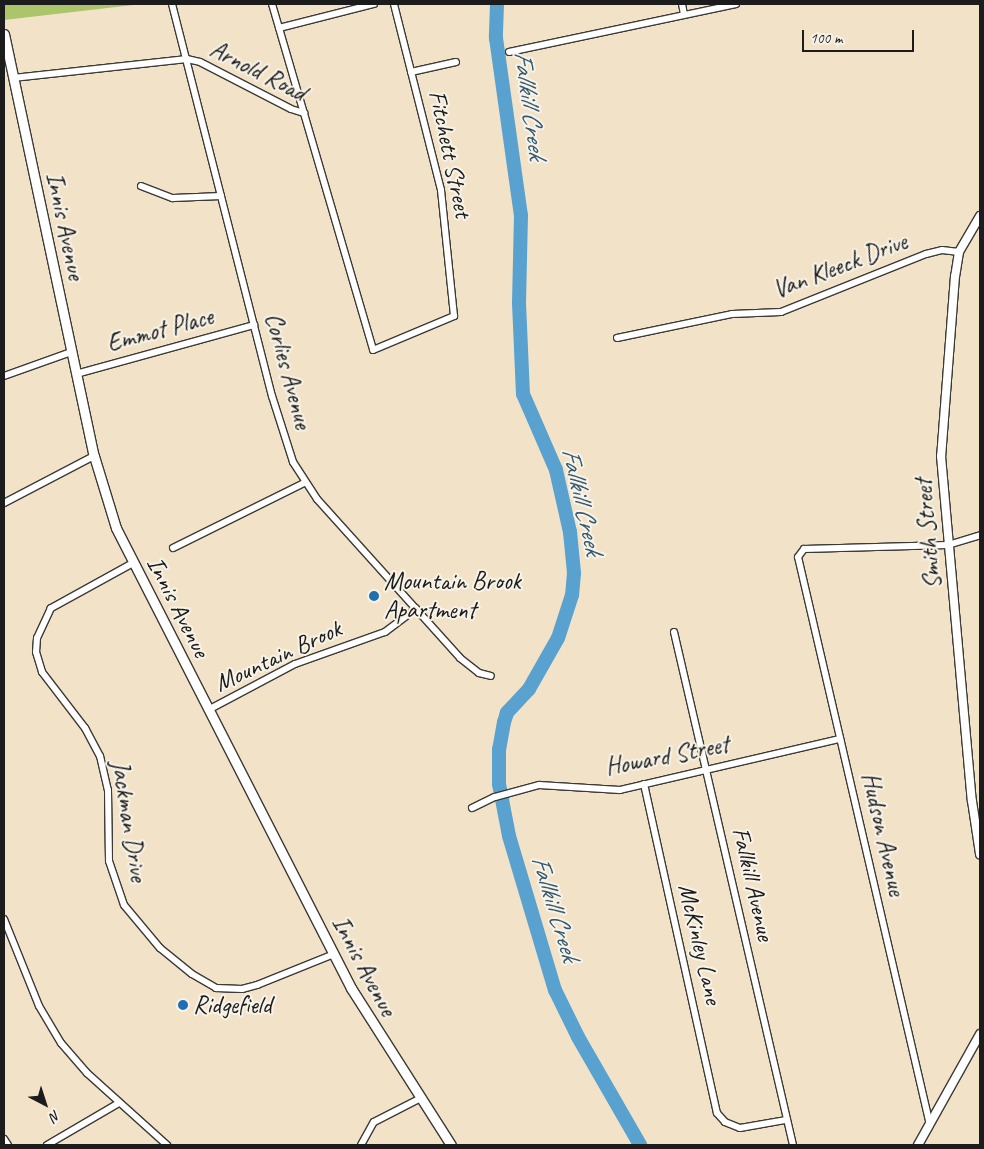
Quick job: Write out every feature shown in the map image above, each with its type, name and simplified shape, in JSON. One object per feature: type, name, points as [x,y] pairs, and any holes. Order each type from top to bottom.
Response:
[{"type":"main road","name":"Innis Avenue","points":[[4,34],[7,60],[13,78],[103,494],[133,563],[368,1018],[451,1145]]},
{"type":"street","name":"Corlies Avenue","points":[[172,4],[272,396],[293,462],[304,483],[469,667],[491,676]]},
{"type":"street","points":[[272,4],[304,112]]},
{"type":"street","points":[[279,28],[374,4]]},
{"type":"street","name":"Fitchett Street","points":[[373,350],[454,316],[441,190],[394,4]]},
{"type":"street","points":[[682,4],[684,14]]},
{"type":"street","points":[[509,52],[736,4]]},
{"type":"street","name":"Arnold Road","points":[[13,78],[187,59],[200,62],[290,109],[304,112],[373,350]]},
{"type":"street","points":[[411,72],[456,62]]},
{"type":"street","points":[[141,186],[173,198],[221,196]]},
{"type":"street","name":"Smith Street","points":[[980,216],[960,252],[942,435],[948,545],[980,854]]},
{"type":"street","name":"Van Kleeck Drive","points":[[617,338],[732,314],[781,312],[926,254],[942,250],[960,252]]},
{"type":"street","name":"Emmot Place","points":[[76,374],[254,325]]},
{"type":"street","points":[[4,376],[71,352]]},
{"type":"street","points":[[4,503],[94,456]]},
{"type":"street","points":[[173,548],[304,483]]},
{"type":"street","points":[[948,545],[980,535]]},
{"type":"street","name":"Hudson Avenue","points":[[930,1125],[798,557],[800,552],[948,545]]},
{"type":"street","name":"Jackman Drive","points":[[133,563],[50,608],[36,638],[42,672],[85,728],[100,756],[108,790],[109,861],[124,905],[164,951],[192,974],[216,988],[228,990],[257,985],[334,954]]},
{"type":"street","name":"Mountain Brook","points":[[208,710],[295,664],[385,632],[416,609]]},
{"type":"street","name":"Fallkill Avenue","points":[[674,632],[793,1145]]},
{"type":"street","name":"Howard Street","points":[[472,808],[495,797],[539,785],[603,791],[706,771],[840,738]]},
{"type":"street","name":"McKinley Lane","points":[[644,784],[717,1113],[725,1122],[740,1128],[786,1120]]},
{"type":"street","points":[[4,919],[22,969],[51,1029],[68,1053],[119,1103],[167,1145]]},
{"type":"street","points":[[918,1145],[979,1037]]},
{"type":"street","points":[[361,1145],[374,1122],[421,1098]]},
{"type":"street","points":[[47,1145],[119,1103]]},
{"type":"street","points":[[4,1139],[8,1145]]},
{"type":"green space","points":[[4,4],[142,4],[4,20]]},
{"type":"waterway","name":"Fallkill Creek","points":[[497,4],[496,38],[521,215],[519,303],[523,394],[556,470],[570,532],[574,573],[572,595],[558,638],[529,689],[507,713],[499,749],[499,784],[509,836],[555,990],[578,1037],[640,1145]]},
{"type":"place","name":"Mountain Brook Apartment","points":[[374,596]]},
{"type":"place","name":"Ridgefield","points":[[183,1005]]}]
